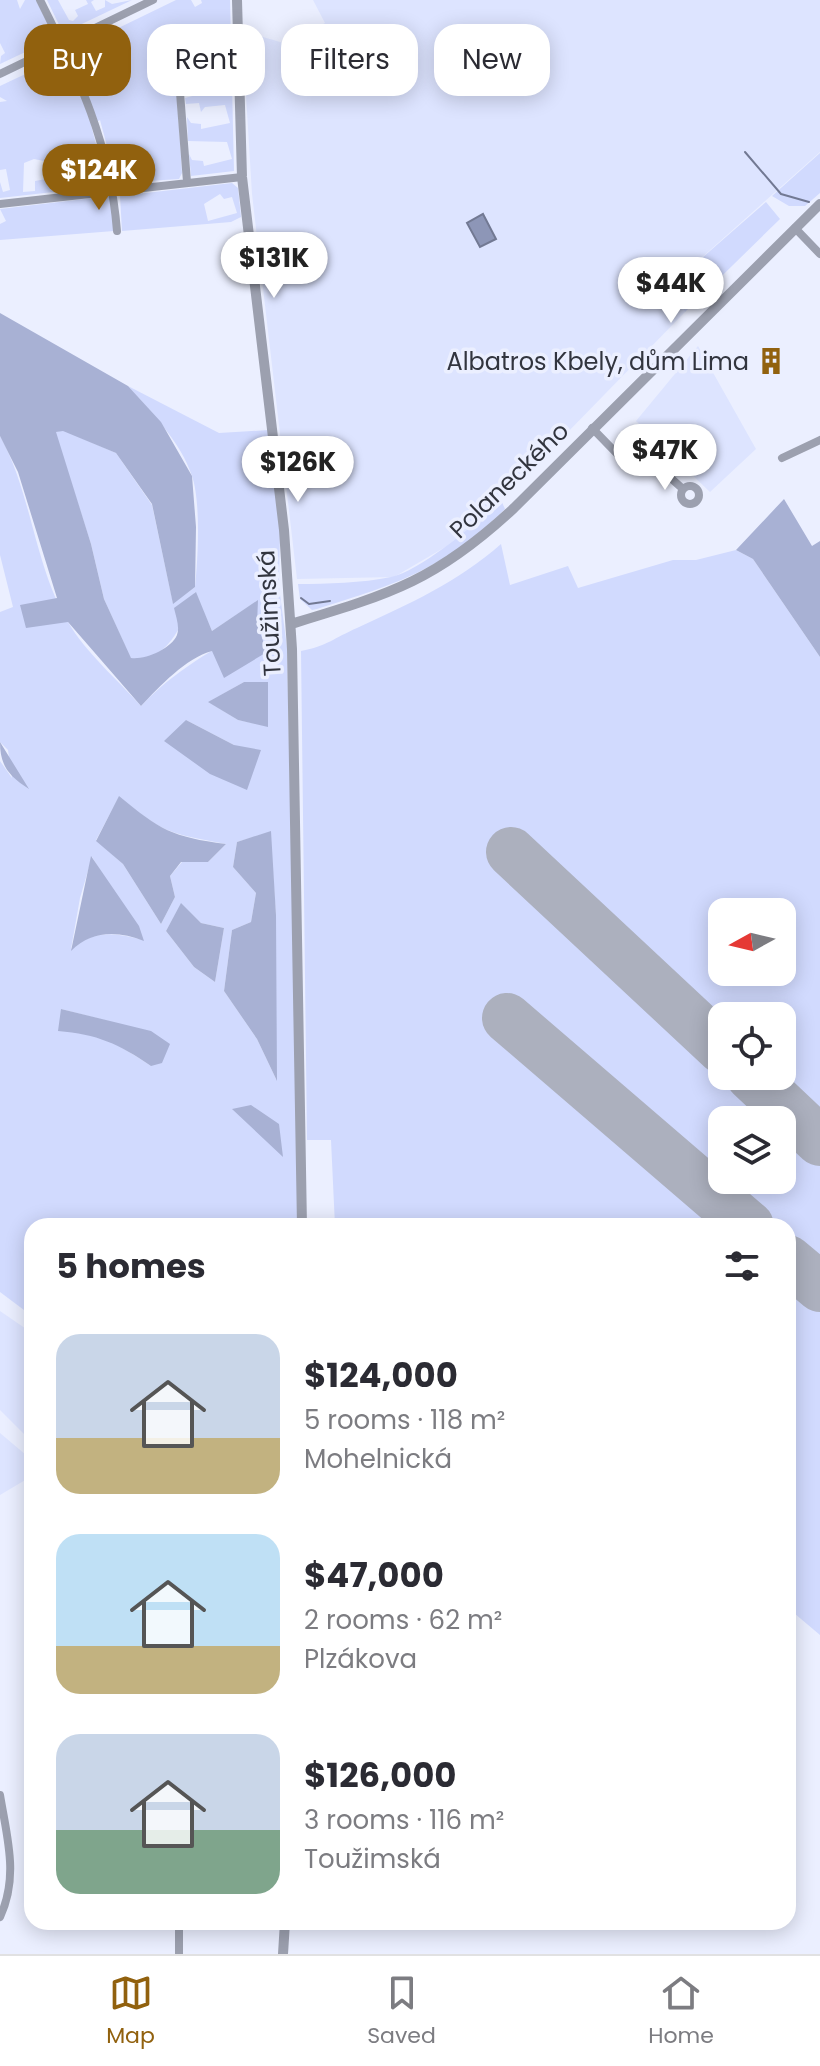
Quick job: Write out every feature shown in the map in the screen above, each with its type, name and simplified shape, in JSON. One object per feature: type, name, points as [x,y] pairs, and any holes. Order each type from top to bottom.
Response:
[{"type":"street","points":[[40,0],[52,24]]},
{"type":"street","name":"Toužimská","points":[[237,0],[242,177],[284,530],[291,624],[302,1218]]},
{"type":"street","points":[[101,24],[146,1]]},
{"type":"street","points":[[0,74],[24,62]]},
{"type":"street","points":[[87,96],[114,191],[117,231]]},
{"type":"street","points":[[180,96],[187,182]]},
{"type":"street","points":[[0,204],[242,177]]},
{"type":"street","name":"Polaneckého","points":[[291,624],[369,602],[440,568],[490,530],[820,204]]},
{"type":"street","points":[[795,228],[820,254]]},
{"type":"street","points":[[592,428],[627,464],[665,473],[683,489]]},
{"type":"street","points":[[782,458],[820,440]]},
{"type":"street","points":[[0,1795],[11,1884],[0,1917]]},
{"type":"street","points":[[179,1930],[179,1954]]},
{"type":"street","points":[[283,1954],[284,1930]]},
{"type":"shaded area","points":[[0,0],[17,0],[20,9],[25,0],[36,0],[48,24],[24,24],[24,53],[0,64],[1,56],[5,53],[0,43]]},
{"type":"shaded area","points":[[47,0],[58,0],[69,20],[73,21],[78,16],[75,10],[88,4],[86,0],[94,0],[91,2],[96,11],[105,7],[105,0],[112,4],[132,0],[82,24],[59,24]]},
{"type":"shaded area","points":[[176,0],[191,0],[195,7],[202,3],[201,0],[230,0],[231,24],[147,24],[147,96],[177,96],[182,173],[179,179],[117,183],[100,120],[91,125],[107,186],[0,198],[0,182],[3,192],[10,190],[6,169],[0,170],[0,102],[7,101],[0,97],[0,86],[24,75],[24,96],[131,96],[131,24],[127,24]],"holes":[[[34,159],[44,161],[49,170],[46,179],[35,181],[35,191],[23,192],[24,163]]]},
{"type":"shaded area","points":[[313,0],[820,0],[820,152],[671,285],[685,312],[523,478],[513,474],[491,497],[494,507],[447,546],[394,577],[297,579],[252,194],[246,96],[265,96],[265,38],[281,42],[281,96],[418,96],[418,24],[325,23]]},
{"type":"shaded area","points":[[232,96],[234,171],[191,176],[189,154],[192,160],[203,161],[204,166],[232,159],[227,142],[188,141],[187,117],[191,123],[201,124],[201,129],[230,123],[225,105],[205,107],[201,112],[199,103],[186,104],[185,98]]},
{"type":"shaded area","points":[[820,153],[820,193],[805,206],[789,206],[772,196]]},
{"type":"shaded area","points":[[232,183],[238,188],[241,217],[231,222],[122,231],[120,196]],"holes":[[[220,194],[224,199],[232,197],[237,213],[208,221],[204,204]]]},
{"type":"shaded area","points":[[110,196],[114,231],[0,240],[0,224],[6,221],[0,209]]},
{"type":"shaded area","points":[[766,202],[780,219],[685,312],[671,285]]},
{"type":"shaded area","points":[[483,214],[496,239],[480,247],[467,223]]},
{"type":"shaded area","points":[[0,313],[128,386],[161,422],[192,476],[196,527],[195,587],[173,604],[152,504],[116,453],[63,431],[56,432],[91,544],[104,599],[131,658],[157,652],[174,640],[178,629],[174,608],[196,592],[212,631],[258,600],[257,624],[267,652],[224,678],[212,651],[202,655],[174,674],[141,706],[68,622],[26,628],[20,605],[57,598],[18,472],[0,436]]},
{"type":"shaded area","points":[[698,346],[756,449],[710,492],[636,421]]},
{"type":"shaded area","points":[[128,386],[219,433],[269,430],[280,529],[279,587],[287,647],[299,1218],[24,1218],[24,1310],[0,1292],[0,761],[12,778],[8,750],[0,742],[0,612],[13,607],[0,555],[0,436],[11,458],[48,577],[68,622],[93,655],[141,706],[182,671],[257,624],[257,601],[212,631],[195,592],[180,627],[165,647],[156,654],[131,659],[104,599],[91,544],[55,432],[63,430],[116,453],[152,505],[173,603],[195,587],[197,500],[187,463],[164,428]],"holes":[[[244,682],[267,726],[238,720],[209,702]],[[186,720],[234,745],[249,781],[247,789]],[[119,797],[168,830],[226,844],[208,862],[182,862],[170,876],[175,897],[161,924],[123,864],[96,840]],[[270,832],[276,915],[276,1079],[257,1039],[224,991],[232,930],[251,922],[256,893],[233,867],[237,842]],[[92,857],[143,940],[106,934],[89,938],[71,949],[80,898]],[[181,904],[201,923],[224,928],[215,982],[194,967],[166,931]],[[61,1009],[108,1021],[151,1066],[83,1025]]]},
{"type":"shaded area","points":[[497,491],[505,509],[439,561],[396,582],[317,609],[312,610],[300,599],[298,584],[380,579],[416,566],[494,507],[491,497]]},
{"type":"shaded area","points":[[784,499],[812,546],[820,541],[820,657],[753,559],[736,550]]},
{"type":"shaded area","points":[[501,544],[510,585],[568,566],[578,588],[673,560],[696,560],[736,550],[753,559],[820,657],[820,1635],[796,1615],[796,1218],[335,1218],[331,1140],[307,1140],[301,651],[324,644],[450,581]]},
{"type":"shaded area","points":[[244,682],[268,682],[268,727],[238,720],[208,702]]},
{"type":"shaded area","points":[[186,720],[234,745],[261,750],[247,790],[210,774],[164,741]]},
{"type":"shaded area","points":[[0,742],[29,789],[7,770]]},
{"type":"shaded area","points":[[119,796],[145,817],[179,835],[226,844],[208,862],[181,862],[170,876],[175,897],[161,924],[123,864],[96,841]]},
{"type":"shaded area","points":[[271,831],[276,915],[277,1081],[257,1039],[224,991],[232,930],[251,922],[256,893],[233,867],[237,842]]},
{"type":"shaded area","points":[[91,856],[139,926],[144,941],[125,935],[106,934],[88,939],[71,951]]},
{"type":"shaded area","points":[[181,903],[201,923],[224,928],[215,982],[194,967],[166,931]]},
{"type":"shaded area","points":[[61,1009],[151,1031],[170,1044],[162,1063],[151,1066],[107,1041],[58,1031]]},
{"type":"shaded area","points":[[251,1105],[279,1124],[283,1157],[232,1109]]},
{"type":"shaded area","points":[[0,1311],[24,1328],[24,1434],[0,1410]]},
{"type":"shaded area","points":[[0,1433],[24,1453],[24,1481],[0,1495]]},
{"type":"waterway","points":[[745,152],[781,194],[809,202]]},
{"type":"waterway","points":[[301,598],[309,604],[330,601]]},
{"type":"runway","points":[[511,852],[708,1036]]},
{"type":"runway","points":[[507,1018],[740,1218]]},
{"type":"runway","points":[[766,1090],[820,1141]]},
{"type":"runway","points":[[796,1267],[820,1287]]},
{"type":"place","name":"Albatros Kbely, dům Lima","points":[[771,361]]}]
